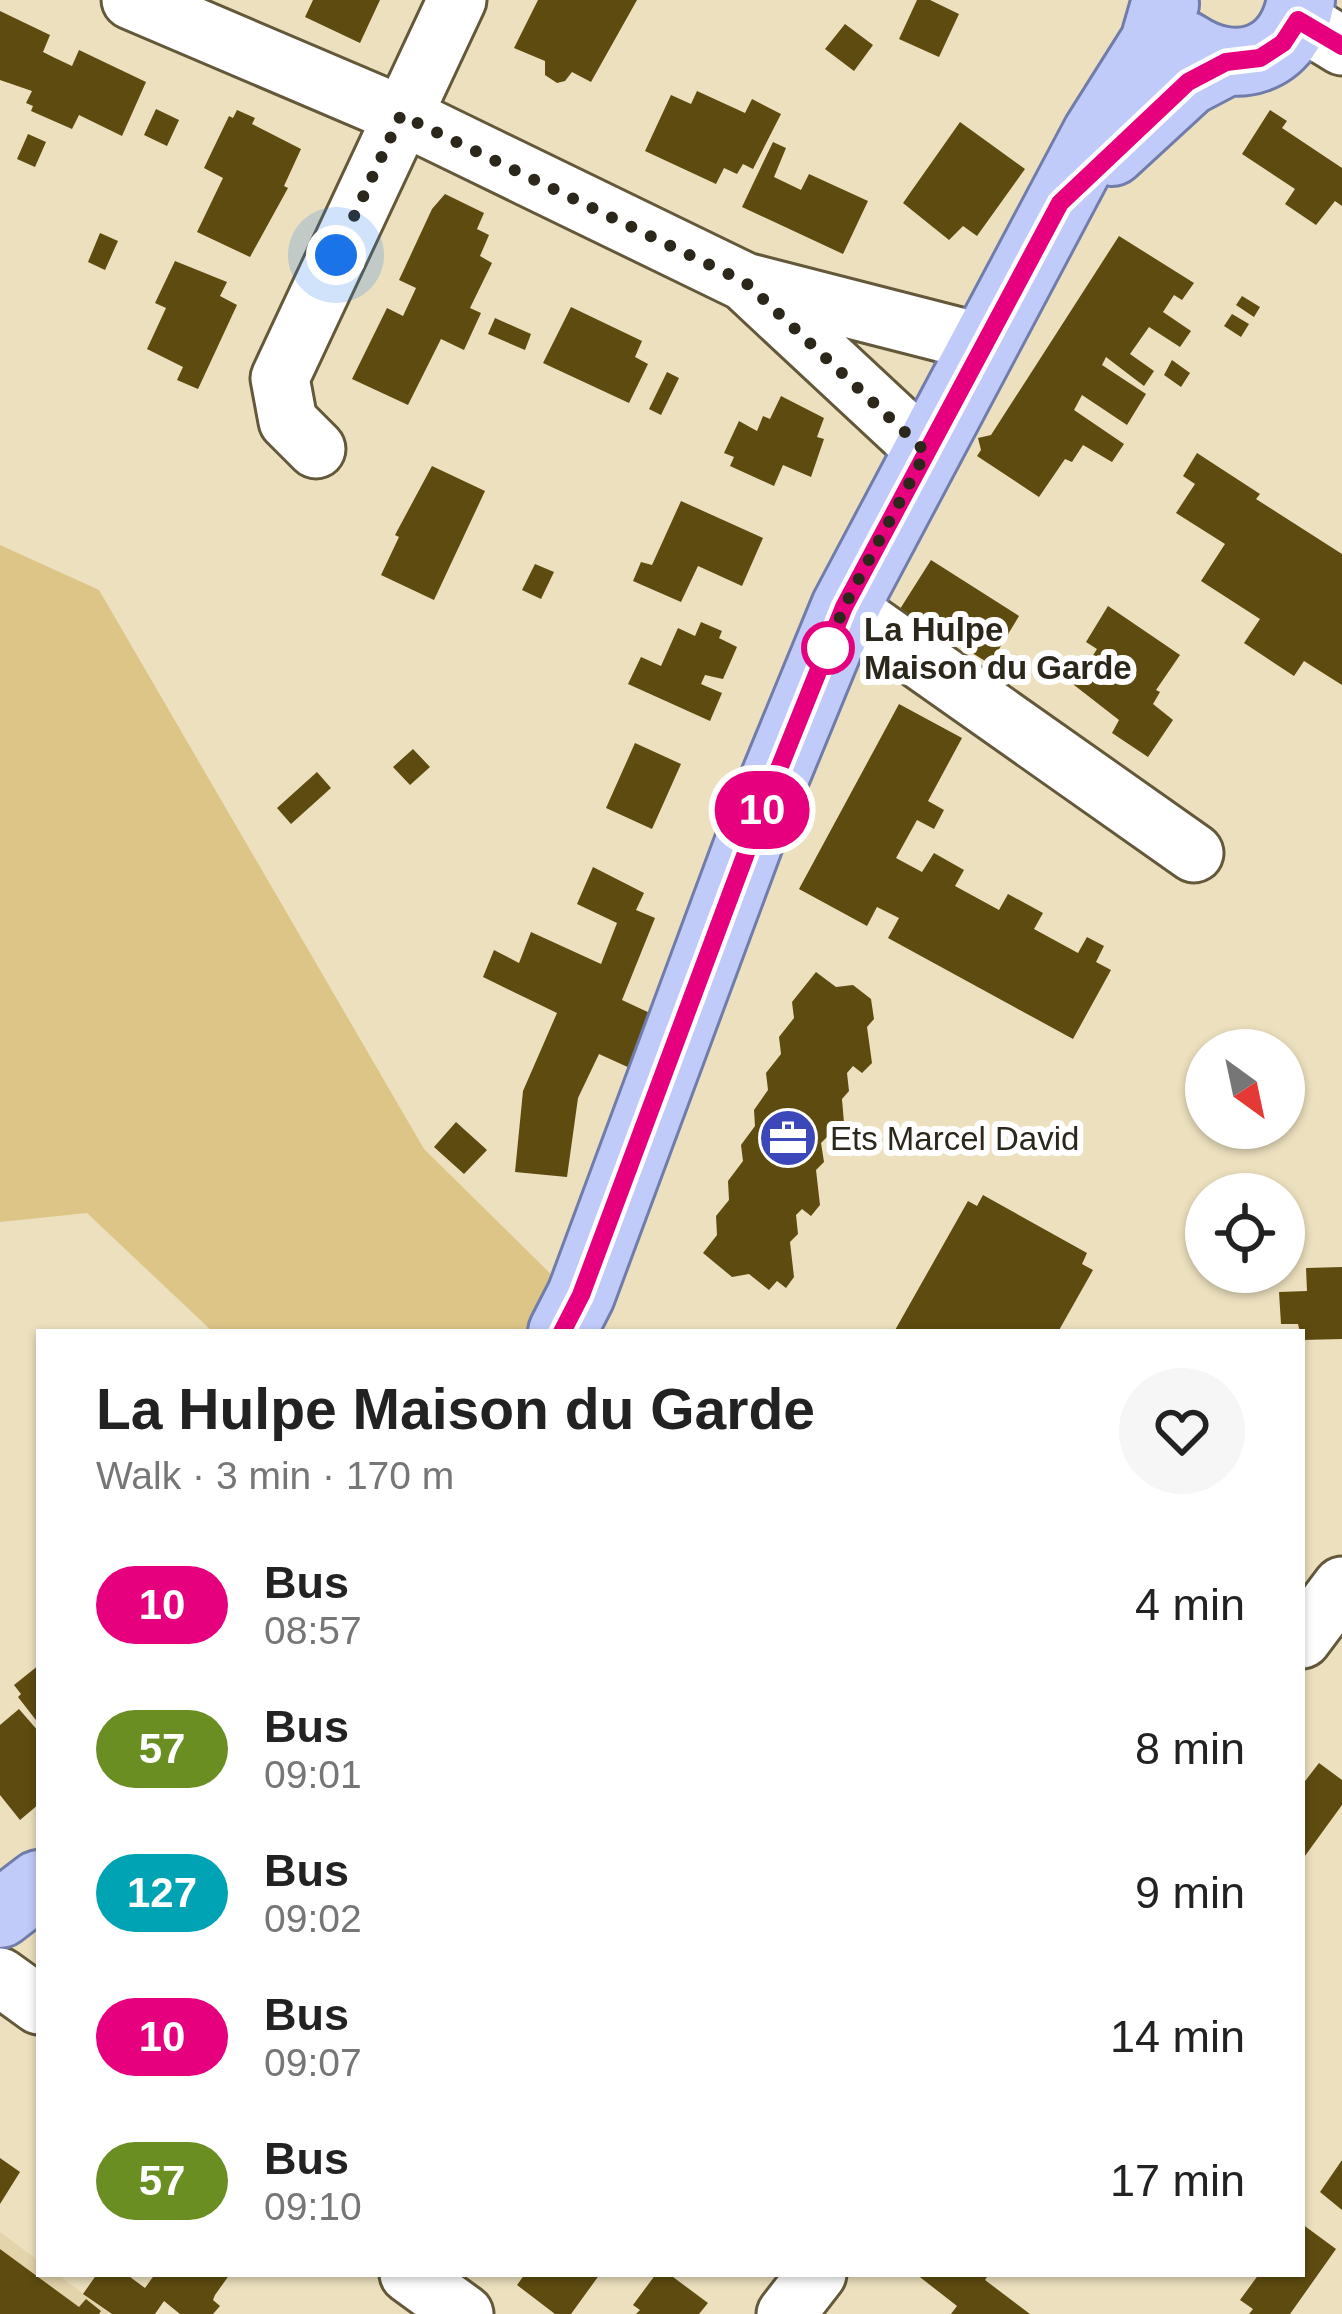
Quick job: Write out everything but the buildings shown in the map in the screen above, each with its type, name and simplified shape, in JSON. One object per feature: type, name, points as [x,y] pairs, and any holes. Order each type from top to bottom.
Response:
[{"type":"main road","points":[[1164,2],[1168,22],[1184,44],[1207,59],[1226,62],[1260,58],[1314,22]]},
{"type":"main road","points":[[564,1329],[581,1295],[758,821],[844,607],[1096,134],[1154,42],[1164,2]]},
{"type":"main road","points":[[1060,203],[1188,82],[1226,62]]},
{"type":"main road","points":[[0,1914],[36,1886]]},
{"type":"street","points":[[131,0],[401,115],[745,282],[983,343]]},
{"type":"street","points":[[316,448],[288,421],[280,379],[457,0]]},
{"type":"street","points":[[745,282],[926,452]]},
{"type":"street","points":[[844,607],[1194,853]]},
{"type":"street","points":[[1305,1635],[1342,1586]]},
{"type":"street","points":[[0,1977],[36,2003]]},
{"type":"street","points":[[413,2277],[464,2314]]},
{"type":"street","points":[[786,2314],[815,2277]]},
{"type":"shaded area","points":[[0,545],[99,590],[424,1149],[569,1292],[547,1329],[210,1329],[87,1213],[0,1222]]},
{"type":"shaded area","points":[[0,2232],[36,2259],[36,2277],[61,2277],[110,2314],[0,2314]]},
{"type":"bus line","name":"10","points":[[564,1329],[581,1295],[758,821],[844,607],[1060,203],[1188,82],[1226,62],[1260,58],[1283,43],[1298,20],[1342,46]]},
{"type":"place","name":"La Hulpe Maison du Garde","points":[[828,648]]},
{"type":"place","name":"Ets Marcel David","points":[[788,1138]]},
{"type":"route","points":[[336,255],[401,115],[745,282],[926,452],[844,607],[828,648]]}]
